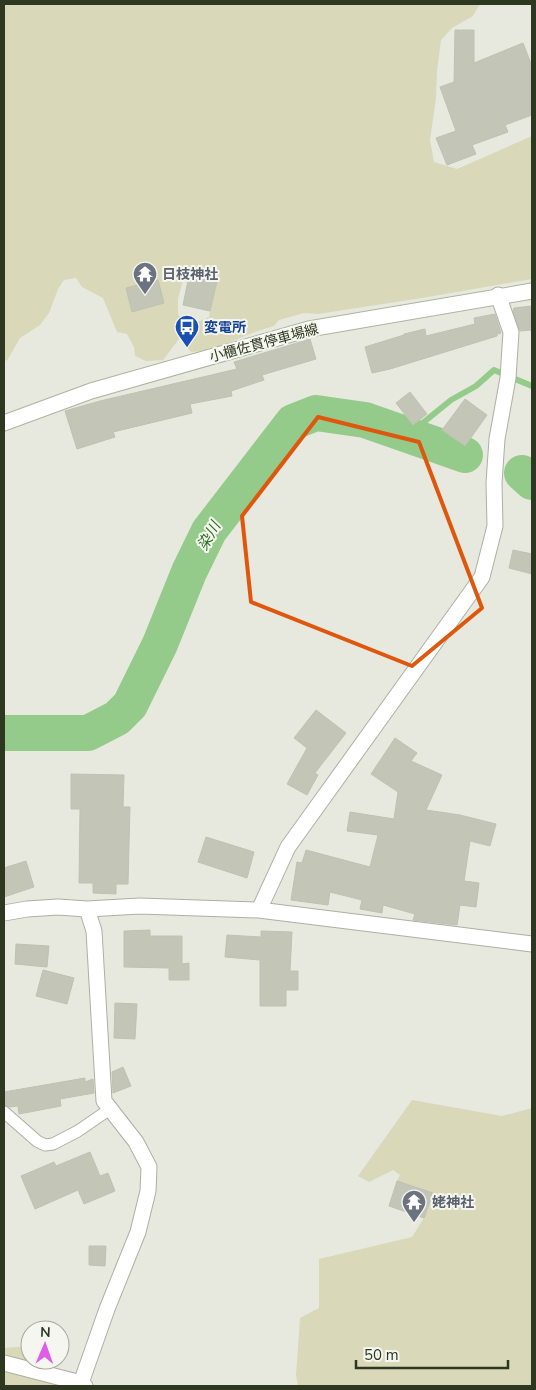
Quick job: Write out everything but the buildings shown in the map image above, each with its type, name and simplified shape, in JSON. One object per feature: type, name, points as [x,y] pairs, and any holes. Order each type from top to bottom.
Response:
[{"type":"street","name":"小櫃佐貫停車場線","points":[[4,423],[90,391],[309,329],[532,290]]},
{"type":"street","points":[[258,910],[288,847],[366,742],[482,577],[495,526],[494,483],[497,439],[508,378],[511,332],[498,296]]},
{"type":"street","points":[[4,913],[58,907],[87,909],[140,906],[258,910],[532,944]]},
{"type":"street","points":[[4,1363],[83,1385],[107,1309],[138,1232],[148,1191],[149,1167],[136,1142],[104,1101],[94,931],[87,909]]},
{"type":"lane","points":[[4,1112],[37,1142],[45,1145],[53,1144],[78,1131],[110,1109]]},
{"type":"highlighted area","points":[[318,417],[419,442],[482,608],[412,666],[251,602],[242,516]]},
{"type":"green space","points":[[4,4],[480,4],[473,16],[452,28],[441,40],[430,140],[434,162],[457,169],[532,136],[532,279],[318,314],[304,313],[279,320],[274,326],[212,350],[191,352],[184,344],[195,323],[209,317],[218,274],[195,267],[185,272],[178,299],[178,314],[185,325],[179,339],[163,360],[146,361],[135,356],[134,347],[127,334],[117,332],[103,298],[82,287],[76,278],[64,280],[58,289],[49,313],[40,325],[20,338],[7,361],[4,358]]},
{"type":"green space","points":[[412,1100],[502,1116],[532,1108],[532,1386],[298,1386],[296,1375],[300,1318],[319,1308],[319,1259],[412,1237],[424,1218],[433,1193],[397,1181],[400,1175],[393,1170],[369,1182],[358,1176]]},
{"type":"green space","points":[[20,1347],[20,1370],[51,1370],[58,1386],[4,1386],[4,1348]]},
{"type":"waterway","points":[[408,435],[451,400],[476,386],[494,370],[532,386]]},
{"type":"waterway","name":"染川","points":[[4,733],[88,733],[117,718],[130,705],[160,644],[189,572],[209,531],[293,422],[316,413],[365,420],[465,455]]},
{"type":"waterway","name":"染川","points":[[522,473],[532,482]]},
{"type":"place","name":"日枝神社","points":[[145,295]]},
{"type":"place","name":"変電所","points":[[187,348]]},
{"type":"place","name":"姥神社","points":[[414,1223]]}]
